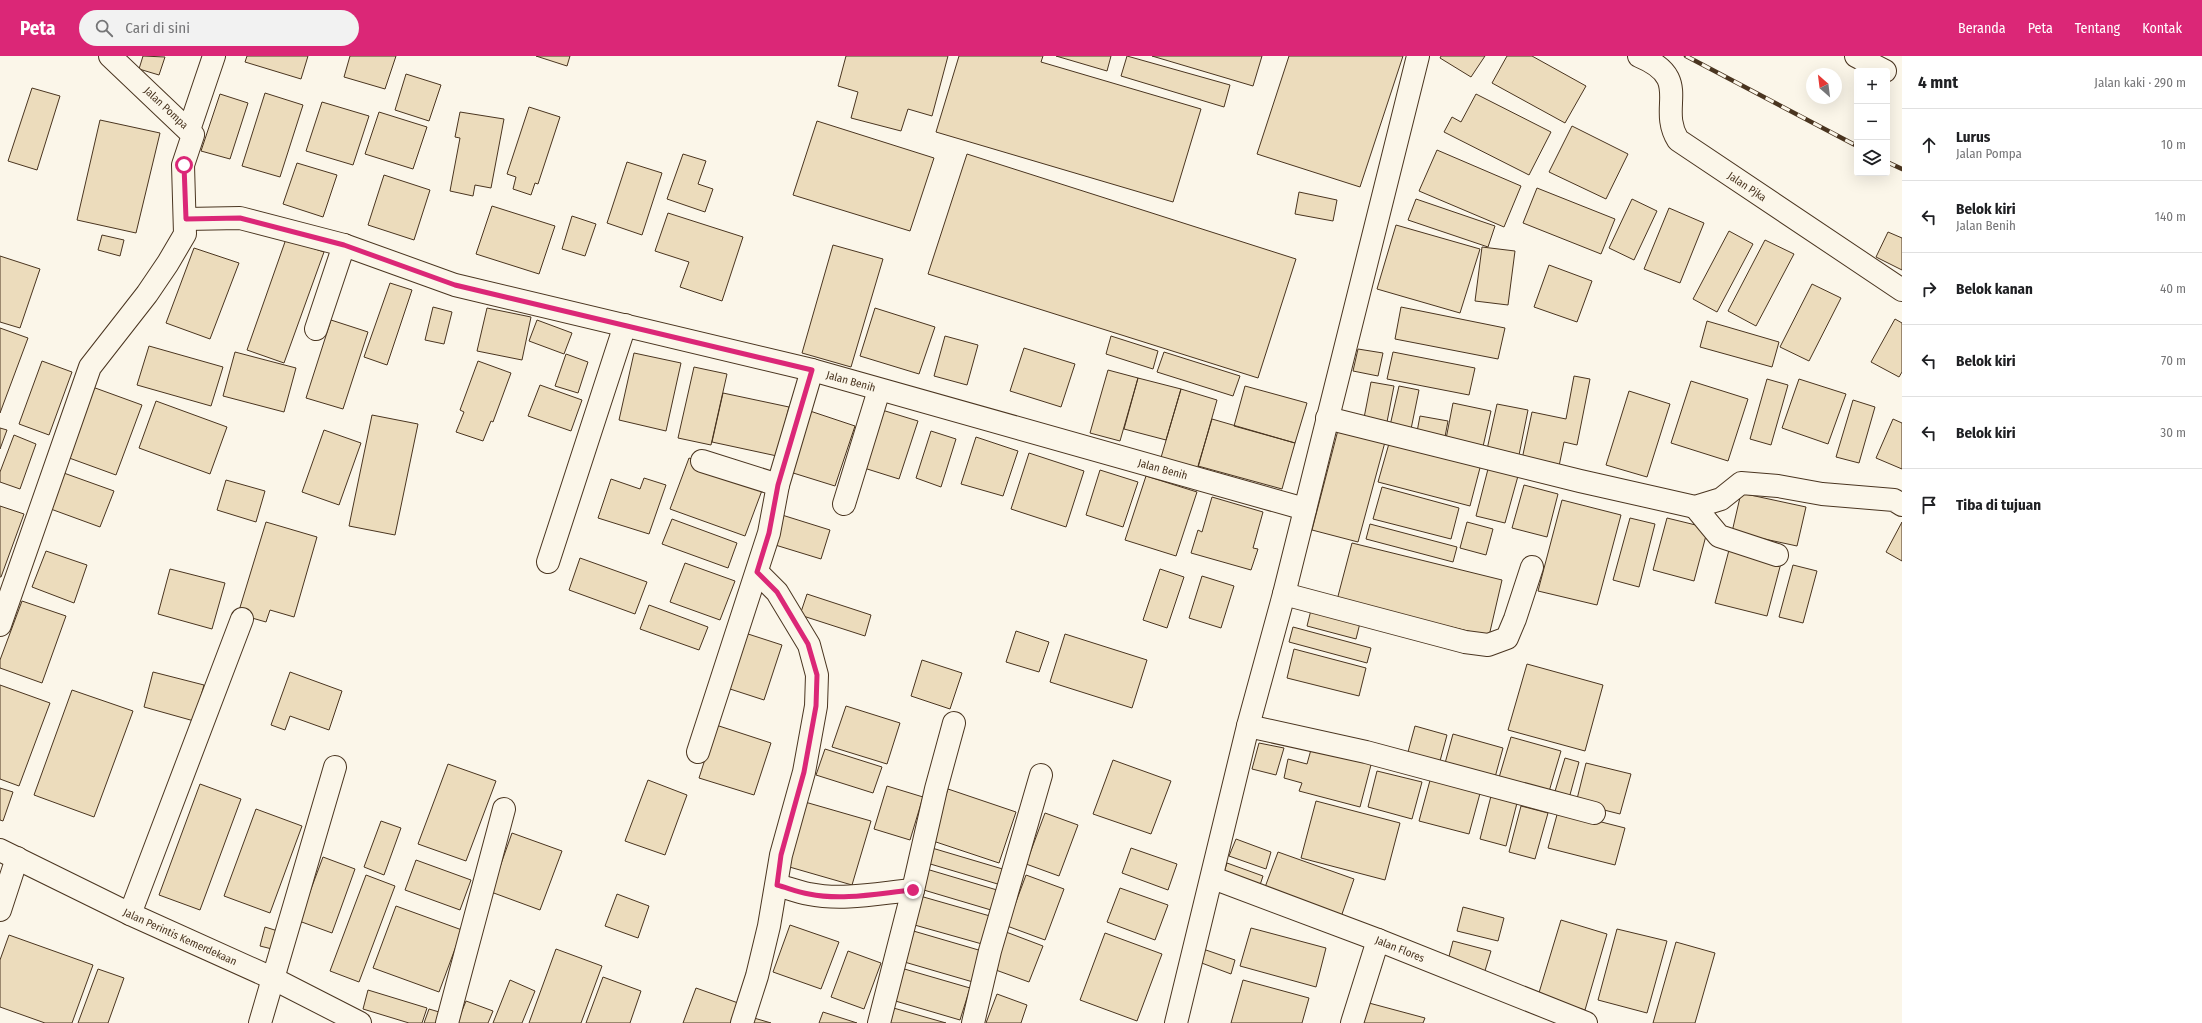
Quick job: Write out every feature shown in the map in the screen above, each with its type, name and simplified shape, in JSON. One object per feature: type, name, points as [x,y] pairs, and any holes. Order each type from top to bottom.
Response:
[{"type":"street","name":"Jalan Pompa","points":[[0,625],[90,367],[168,263],[185,234],[186,219],[184,165],[193,135],[190,130],[110,56]]},
{"type":"street","points":[[190,130],[214,56]]},
{"type":"street","points":[[1176,1023],[1213,878],[1248,726],[1284,594],[1418,56]]},
{"type":"street","name":"Jalan Pjka","points":[[1639,56],[1650,61],[1662,70],[1670,81],[1673,94],[1671,123],[1678,140],[1902,290]]},
{"type":"street","points":[[1856,56],[1880,68]]},
{"type":"street","points":[[1890,73],[1902,80]]},
{"type":"street","name":"Jalan Benih","points":[[186,219],[240,218],[344,245],[455,285],[812,370],[1305,509]]},
{"type":"street","points":[[316,330],[344,245]]},
{"type":"street","points":[[548,562],[625,325]]},
{"type":"street","points":[[698,752],[769,533],[778,485],[812,370]]},
{"type":"street","points":[[844,504],[879,390]]},
{"type":"street","points":[[1327,418],[1580,481],[1695,507],[1721,499],[1741,483],[1778,486],[1822,494],[1894,500],[1902,505]]},
{"type":"street","points":[[702,461],[778,485]]},
{"type":"street","points":[[1695,507],[1718,536],[1778,555]]},
{"type":"street","points":[[1284,594],[1465,642],[1488,645],[1507,638],[1516,619],[1532,567]]},
{"type":"street","points":[[742,1023],[758,976],[777,885],[781,855],[804,772],[816,706],[817,675],[805,638],[777,592],[757,572]]},
{"type":"street","points":[[130,914],[242,619]]},
{"type":"street","points":[[879,1023],[913,890],[936,789],[954,723]]},
{"type":"street","points":[[1248,726],[1366,752],[1594,813]]},
{"type":"street","points":[[260,1023],[272,978],[336,767]]},
{"type":"street","points":[[973,1023],[990,951],[1041,775]]},
{"type":"street","points":[[446,1023],[504,809]]},
{"type":"street","points":[[0,910],[8,854]]},
{"type":"street","name":"Jalan Perintis Kemerdekaan","points":[[8,854],[130,914],[272,978],[360,1023]]},
{"type":"street","name":"Jalan Flores","points":[[1213,878],[1378,940],[1586,1023]]},
{"type":"street","points":[[777,885],[809,894],[826,896],[853,896],[913,890]]},
{"type":"street","points":[[1352,1023],[1378,940]]},
{"type":"building","points":[[143,56],[165,57],[159,75],[139,69]]},
{"type":"building","points":[[247,56],[308,56],[301,79],[245,62]]},
{"type":"building","points":[[350,56],[396,56],[385,89],[344,77]]},
{"type":"building","points":[[536,56],[570,56],[567,66]]},
{"type":"building","points":[[846,56],[948,56],[932,116],[908,109],[901,131],[851,118],[858,92],[838,86]]},
{"type":"building","points":[[959,56],[1043,56],[1041,62],[1201,109],[1173,202],[936,132]]},
{"type":"building","points":[[1056,56],[1111,56],[1107,71]]},
{"type":"building","points":[[1127,56],[1230,85],[1224,107],[1121,76]]},
{"type":"building","points":[[1152,56],[1262,56],[1253,86]]},
{"type":"building","points":[[1289,56],[1403,56],[1360,187],[1257,154]]},
{"type":"building","points":[[1441,56],[1485,56],[1471,77],[1440,58]]},
{"type":"building","points":[[1507,56],[1532,56],[1586,86],[1565,123],[1492,83]]},
{"type":"building","points":[[406,74],[441,85],[429,121],[395,110]]},
{"type":"building","points":[[32,88],[60,96],[37,170],[8,161]]},
{"type":"building","points":[[265,93],[303,105],[280,177],[242,166]]},
{"type":"building","points":[[220,94],[248,103],[230,159],[201,151]]},
{"type":"building","points":[[1476,94],[1551,132],[1529,175],[1444,132],[1452,117],[1461,122]]},
{"type":"building","points":[[322,102],[369,116],[353,165],[306,151]]},
{"type":"building","points":[[529,107],[560,117],[538,184],[535,183],[531,195],[513,189],[516,177],[507,174]]},
{"type":"building","points":[[379,112],[427,127],[413,169],[365,154]]},
{"type":"building","points":[[460,112],[504,119],[491,188],[475,185],[473,196],[450,191],[460,138],[455,137]]},
{"type":"building","points":[[100,120],[160,133],[136,233],[77,220]]},
{"type":"building","points":[[817,121],[934,158],[910,231],[793,195]]},
{"type":"building","points":[[1572,126],[1628,154],[1606,199],[1549,172]]},
{"type":"building","points":[[1437,150],[1521,186],[1504,227],[1419,191]]},
{"type":"building","points":[[683,154],[706,161],[698,184],[713,189],[705,212],[667,199]]},
{"type":"building","points":[[967,154],[1296,259],[1258,378],[928,274]]},
{"type":"building","points":[[627,162],[662,173],[642,235],[607,223]]},
{"type":"building","points":[[297,163],[337,175],[323,217],[283,204]]},
{"type":"building","points":[[384,175],[430,190],[414,240],[368,225]]},
{"type":"building","points":[[1537,188],[1615,219],[1601,254],[1523,223]]},
{"type":"building","points":[[1299,192],[1337,200],[1333,221],[1295,214]]},
{"type":"building","points":[[1416,199],[1495,226],[1488,247],[1408,220]]},
{"type":"building","points":[[1632,199],[1657,211],[1634,260],[1609,248]]},
{"type":"building","points":[[492,206],[555,226],[539,274],[476,254]]},
{"type":"building","points":[[1669,208],[1704,223],[1680,283],[1644,269]]},
{"type":"building","points":[[668,213],[743,237],[722,301],[680,287],[689,262],[655,251]]},
{"type":"building","points":[[572,216],[596,224],[585,256],[562,249]]},
{"type":"building","points":[[1396,225],[1480,249],[1460,313],[1377,289]]},
{"type":"building","points":[[1729,231],[1753,244],[1717,312],[1693,299]]},
{"type":"building","points":[[1888,232],[1902,238],[1902,270],[1876,257]]},
{"type":"building","points":[[102,235],[124,240],[120,256],[98,250]]},
{"type":"building","points":[[286,239],[324,252],[284,363],[247,350]]},
{"type":"building","points":[[1765,240],[1794,254],[1756,326],[1728,311]]},
{"type":"building","points":[[833,245],[883,259],[851,367],[802,353]]},
{"type":"building","points":[[1482,247],[1515,251],[1508,305],[1475,301]]},
{"type":"building","points":[[194,248],[239,263],[210,339],[166,323]]},
{"type":"building","points":[[0,256],[40,269],[20,328],[0,322]]},
{"type":"building","points":[[1549,265],[1592,281],[1577,322],[1534,307]]},
{"type":"building","points":[[390,283],[412,290],[387,365],[364,357]]},
{"type":"building","points":[[1812,284],[1841,298],[1809,361],[1780,347]]},
{"type":"building","points":[[433,307],[452,312],[444,344],[425,340]]},
{"type":"building","points":[[1401,307],[1505,328],[1498,359],[1395,339]]},
{"type":"building","points":[[487,308],[531,317],[522,360],[477,351]]},
{"type":"building","points":[[875,308],[935,327],[919,374],[860,356]]},
{"type":"building","points":[[1895,319],[1902,323],[1902,372],[1899,377],[1871,362]]},
{"type":"building","points":[[331,320],[368,332],[343,409],[306,398]]},
{"type":"building","points":[[537,320],[572,333],[564,354],[529,341]]},
{"type":"building","points":[[1707,321],[1779,342],[1772,367],[1700,347]]},
{"type":"building","points":[[0,328],[28,338],[0,413]]},
{"type":"building","points":[[945,336],[978,345],[967,385],[934,376]]},
{"type":"building","points":[[1111,336],[1158,351],[1153,369],[1106,354]]},
{"type":"building","points":[[149,346],[223,367],[211,406],[137,385]]},
{"type":"building","points":[[1024,348],[1075,364],[1061,407],[1010,391]]},
{"type":"building","points":[[1358,349],[1383,353],[1378,376],[1353,371]]},
{"type":"building","points":[[235,352],[296,368],[284,412],[223,396]]},
{"type":"building","points":[[1164,352],[1240,376],[1233,396],[1157,372]]},
{"type":"building","points":[[1393,352],[1475,368],[1469,395],[1387,379]]},
{"type":"building","points":[[634,353],[681,363],[666,431],[619,420]]},
{"type":"building","points":[[566,354],[588,362],[578,393],[555,386]]},
{"type":"building","points":[[42,361],[72,372],[49,435],[19,424]]},
{"type":"building","points":[[478,361],[511,373],[493,422],[491,421],[483,441],[456,432],[464,412],[460,410]]},
{"type":"building","points":[[694,367],[727,374],[711,445],[678,438]]},
{"type":"building","points":[[1108,370],[1138,378],[1120,441],[1090,433]]},
{"type":"building","points":[[1574,376],[1590,379],[1577,445],[1564,442],[1558,471],[1521,464],[1532,412],[1566,419]]},
{"type":"building","points":[[1138,378],[1181,389],[1166,440],[1124,429]]},
{"type":"building","points":[[1767,379],[1788,385],[1771,445],[1750,439]]},
{"type":"building","points":[[1799,379],[1846,394],[1828,444],[1782,428]]},
{"type":"building","points":[[1691,381],[1748,399],[1728,461],[1671,443]]},
{"type":"building","points":[[1371,382],[1394,386],[1386,427],[1363,423]]},
{"type":"building","points":[[87,385],[142,405],[116,475],[61,455]]},
{"type":"building","points":[[540,385],[582,400],[571,431],[528,416]]},
{"type":"building","points":[[1245,386],[1307,403],[1295,443],[1234,426]]},
{"type":"building","points":[[1399,386],[1419,390],[1410,434],[1389,430]]},
{"type":"building","points":[[1181,389],[1217,400],[1197,471],[1160,461]]},
{"type":"building","points":[[1629,391],[1670,404],[1647,477],[1606,465]]},
{"type":"building","points":[[723,393],[789,407],[777,456],[712,442]]},
{"type":"building","points":[[1853,400],[1875,407],[1859,463],[1836,457]]},
{"type":"building","points":[[156,401],[227,427],[210,474],[139,448]]},
{"type":"building","points":[[1453,403],[1491,411],[1482,451],[1445,444]]},
{"type":"building","points":[[1497,404],[1528,410],[1518,460],[1486,454]]},
{"type":"building","points":[[882,410],[918,421],[899,479],[864,468]]},
{"type":"building","points":[[810,411],[855,426],[835,486],[790,472]]},
{"type":"building","points":[[372,415],[418,424],[395,535],[349,526]]},
{"type":"building","points":[[1420,416],[1448,421],[1444,442],[1416,437]]},
{"type":"building","points":[[1212,419],[1295,443],[1282,489],[1198,466]]},
{"type":"building","points":[[1893,419],[1902,423],[1902,469],[1876,458]]},
{"type":"building","points":[[0,428],[7,430],[0,449]]},
{"type":"building","points":[[324,430],[361,443],[339,505],[302,492]]},
{"type":"building","points":[[1338,430],[1385,442],[1358,542],[1312,530]]},
{"type":"building","points":[[931,431],[956,439],[941,487],[916,478]]},
{"type":"building","points":[[14,435],[36,444],[20,489],[0,482],[0,472]]},
{"type":"building","points":[[976,437],[1018,451],[1003,496],[961,484]]},
{"type":"building","points":[[1390,440],[1481,464],[1470,506],[1378,482]]},
{"type":"building","points":[[1029,453],[1084,471],[1066,527],[1011,509]]},
{"type":"building","points":[[689,458],[764,485],[745,536],[670,509]]},
{"type":"building","points":[[1488,469],[1518,476],[1505,523],[1476,516]]},
{"type":"building","points":[[1100,470],[1138,482],[1123,527],[1086,515]]},
{"type":"building","points":[[61,472],[114,491],[100,527],[48,508]]},
{"type":"building","points":[[1146,476],[1197,492],[1176,556],[1125,540]]},
{"type":"building","points":[[644,478],[666,485],[649,534],[598,518],[611,479],[640,489]]},
{"type":"building","points":[[226,480],[265,491],[256,522],[217,510]]},
{"type":"building","points":[[1524,485],[1558,494],[1547,537],[1512,528]]},
{"type":"building","points":[[1382,487],[1459,508],[1451,539],[1373,519]]},
{"type":"building","points":[[1741,493],[1806,507],[1797,546],[1732,532]]},
{"type":"building","points":[[1212,497],[1263,512],[1253,548],[1258,549],[1251,570],[1191,553],[1198,530],[1202,532]]},
{"type":"building","points":[[1562,500],[1621,515],[1597,605],[1538,591]]},
{"type":"building","points":[[0,506],[24,514],[1,577],[0,577]]},
{"type":"building","points":[[782,515],[830,530],[821,559],[772,544]]},
{"type":"building","points":[[1630,518],[1655,524],[1639,587],[1613,580]]},
{"type":"building","points":[[1667,518],[1708,528],[1694,581],[1653,570]]},
{"type":"building","points":[[672,519],[737,543],[728,568],[662,544]]},
{"type":"building","points":[[266,522],[317,537],[294,617],[270,610],[266,622],[238,614]]},
{"type":"building","points":[[1467,522],[1493,529],[1486,555],[1460,548]]},
{"type":"building","points":[[1902,522],[1902,561],[1886,552]]},
{"type":"building","points":[[1370,524],[1457,547],[1453,562],[1366,539]]},
{"type":"building","points":[[1352,543],[1502,580],[1489,636],[1337,600]]},
{"type":"building","points":[[1729,550],[1781,563],[1767,616],[1715,603]]},
{"type":"building","points":[[46,551],[87,565],[74,603],[32,587]]},
{"type":"building","points":[[580,558],[647,582],[635,614],[569,590]]},
{"type":"building","points":[[685,563],[735,581],[720,620],[670,602]]},
{"type":"building","points":[[1793,565],[1817,571],[1803,623],[1779,617]]},
{"type":"building","points":[[170,569],[225,583],[212,629],[158,614]]},
{"type":"building","points":[[1160,569],[1184,577],[1167,628],[1143,620]]},
{"type":"building","points":[[1202,576],[1234,586],[1221,628],[1189,618]]},
{"type":"building","points":[[807,594],[871,615],[865,636],[800,615]]},
{"type":"building","points":[[22,601],[66,616],[42,683],[0,668],[0,660]]},
{"type":"building","points":[[649,605],[708,627],[699,650],[640,629]]},
{"type":"building","points":[[1312,606],[1361,619],[1356,639],[1307,626]]},
{"type":"building","points":[[1293,627],[1371,648],[1367,663],[1289,642]]},
{"type":"building","points":[[1016,631],[1049,642],[1039,672],[1006,662]]},
{"type":"building","points":[[745,633],[782,645],[764,700],[727,688]]},
{"type":"building","points":[[1065,634],[1147,660],[1132,708],[1050,682]]},
{"type":"building","points":[[1294,649],[1366,668],[1359,696],[1287,678]]},
{"type":"building","points":[[922,660],[962,673],[950,709],[911,696]]},
{"type":"building","points":[[1527,664],[1603,685],[1585,751],[1508,730]]},
{"type":"building","points":[[153,672],[204,685],[194,721],[144,707]]},
{"type":"building","points":[[290,672],[342,691],[329,730],[290,716],[285,730],[271,725]]},
{"type":"building","points":[[0,685],[50,703],[19,786],[0,779]]},
{"type":"building","points":[[72,690],[133,711],[94,817],[34,795]]},
{"type":"building","points":[[846,706],[900,723],[887,764],[832,747]]},
{"type":"building","points":[[716,725],[771,743],[754,795],[699,778]]},
{"type":"building","points":[[1415,726],[1447,735],[1440,761],[1408,752]]},
{"type":"building","points":[[1453,734],[1503,748],[1494,781],[1444,767]]},
{"type":"building","points":[[1511,737],[1561,751],[1548,795],[1498,781]]},
{"type":"building","points":[[1259,743],[1284,748],[1276,775],[1252,769]]},
{"type":"building","points":[[1312,746],[1372,761],[1360,807],[1299,791],[1302,783],[1284,778],[1288,759],[1307,764]]},
{"type":"building","points":[[825,749],[882,767],[873,793],[816,775]]},
{"type":"building","points":[[1565,758],[1579,762],[1568,802],[1553,798]]},
{"type":"building","points":[[1113,760],[1171,781],[1151,834],[1093,814]]},
{"type":"building","points":[[1586,763],[1631,774],[1620,814],[1576,803]]},
{"type":"building","points":[[448,764],[496,781],[466,861],[418,844]]},
{"type":"building","points":[[1377,771],[1422,782],[1412,819],[1368,807]]},
{"type":"building","points":[[1432,773],[1482,786],[1469,834],[1419,821]]},
{"type":"building","points":[[648,780],[687,795],[665,855],[625,841]]},
{"type":"building","points":[[200,784],[241,799],[200,910],[159,895]]},
{"type":"building","points":[[887,786],[923,797],[910,840],[874,829]]},
{"type":"building","points":[[0,788],[13,792],[3,821],[0,820]]},
{"type":"building","points":[[948,789],[1016,812],[999,863],[930,840]]},
{"type":"building","points":[[1491,796],[1517,803],[1506,846],[1480,839]]},
{"type":"building","points":[[1316,801],[1400,823],[1385,880],[1301,858]]},
{"type":"building","points":[[805,802],[871,821],[852,885],[786,866]]},
{"type":"building","points":[[1521,806],[1548,813],[1535,859],[1509,852]]},
{"type":"building","points":[[256,809],[302,826],[270,913],[224,896]]},
{"type":"building","points":[[1558,811],[1625,828],[1615,865],[1548,848]]},
{"type":"building","points":[[1045,813],[1078,825],[1059,876],[1026,864]]},
{"type":"building","points":[[381,821],[401,828],[384,875],[364,867]]},
{"type":"building","points":[[512,833],[562,851],[540,910],[491,892]]},
{"type":"building","points":[[1236,839],[1271,852],[1266,869],[1229,856]]},
{"type":"building","points":[[932,848],[1006,870],[1001,885],[927,863]]},
{"type":"building","points":[[1131,848],[1177,864],[1168,890],[1122,873]]},
{"type":"building","points":[[1278,852],[1354,879],[1341,917],[1264,890]]},
{"type":"building","points":[[323,857],[355,869],[332,933],[299,921]]},
{"type":"building","points":[[416,860],[471,880],[460,910],[405,890]]},
{"type":"building","points":[[1227,863],[1263,876],[1259,888],[1223,875]]},
{"type":"building","points":[[923,868],[997,890],[991,910],[917,888]]},
{"type":"building","points":[[366,875],[395,886],[359,982],[330,971]]},
{"type":"building","points":[[1026,875],[1064,889],[1045,940],[1007,926]]},
{"type":"building","points":[[1120,888],[1168,905],[1155,940],[1107,922]]},
{"type":"building","points":[[617,894],[649,906],[638,938],[605,926]]},
{"type":"building","points":[[920,896],[990,916],[982,944],[911,924]]},
{"type":"building","points":[[396,906],[462,930],[439,992],[373,968]]},
{"type":"building","points":[[1463,907],[1504,918],[1498,941],[1457,931]]},
{"type":"building","points":[[1561,920],[1607,934],[1585,1010],[1538,996]]},
{"type":"building","points":[[790,925],[839,942],[821,989],[773,972]]},
{"type":"building","points":[[265,927],[281,932],[276,950],[260,946]]},
{"type":"building","points":[[1251,928],[1326,948],[1316,987],[1240,966]]},
{"type":"building","points":[[1617,929],[1667,941],[1647,1013],[1598,1000]]},
{"type":"building","points":[[910,930],[982,951],[973,982],[901,961]]},
{"type":"building","points":[[1006,932],[1043,946],[1029,982],[993,969]]},
{"type":"building","points":[[1105,933],[1162,954],[1137,1021],[1080,1000]]},
{"type":"building","points":[[9,935],[93,965],[72,1023],[45,1023],[0,1007],[0,960]]},
{"type":"building","points":[[1453,941],[1491,951],[1484,974],[1447,964]]},
{"type":"building","points":[[1676,942],[1715,953],[1695,1023],[1653,1023]]},
{"type":"building","points":[[556,949],[602,966],[581,1023],[529,1023]]},
{"type":"building","points":[[1203,949],[1235,960],[1231,974],[1199,962]]},
{"type":"building","points":[[848,951],[881,963],[864,1009],[831,997]]},
{"type":"building","points":[[901,968],[970,988],[960,1020],[892,1000]]},
{"type":"building","points":[[98,969],[124,978],[108,1023],[78,1023]]},
{"type":"building","points":[[603,977],[641,991],[630,1023],[586,1023]]},
{"type":"building","points":[[510,980],[535,991],[522,1023],[493,1023]]},
{"type":"building","points":[[1243,980],[1309,998],[1302,1023],[1231,1023]]},
{"type":"building","points":[[696,988],[741,1004],[734,1023],[683,1023]]},
{"type":"building","points":[[368,990],[427,1008],[422,1023],[409,1023],[363,1009]]},
{"type":"building","points":[[997,994],[1027,1005],[1021,1023],[986,1023]]},
{"type":"building","points":[[466,1001],[493,1011],[488,1023],[457,1023]]},
{"type":"building","points":[[1369,1003],[1425,1018],[1423,1023],[1363,1023]]},
{"type":"building","points":[[890,1007],[946,1023],[885,1023]]},
{"type":"building","points":[[429,1009],[446,1014],[444,1023],[424,1023]]},
{"type":"building","points":[[823,1012],[857,1023],[819,1023]]},
{"type":"building","points":[[754,1018],[771,1023],[753,1023]]},
{"type":"railway","points":[[1686,56],[1854,144]]},
{"type":"railway","points":[[1890,163],[1902,169]]},
{"type":"route","points":[[184,165],[186,219],[240,218],[344,245],[455,285],[812,370],[778,485],[769,533],[757,572],[777,592],[808,644],[817,675],[816,706],[804,772],[781,855],[777,885],[809,894],[826,896],[853,896],[913,890]]}]
